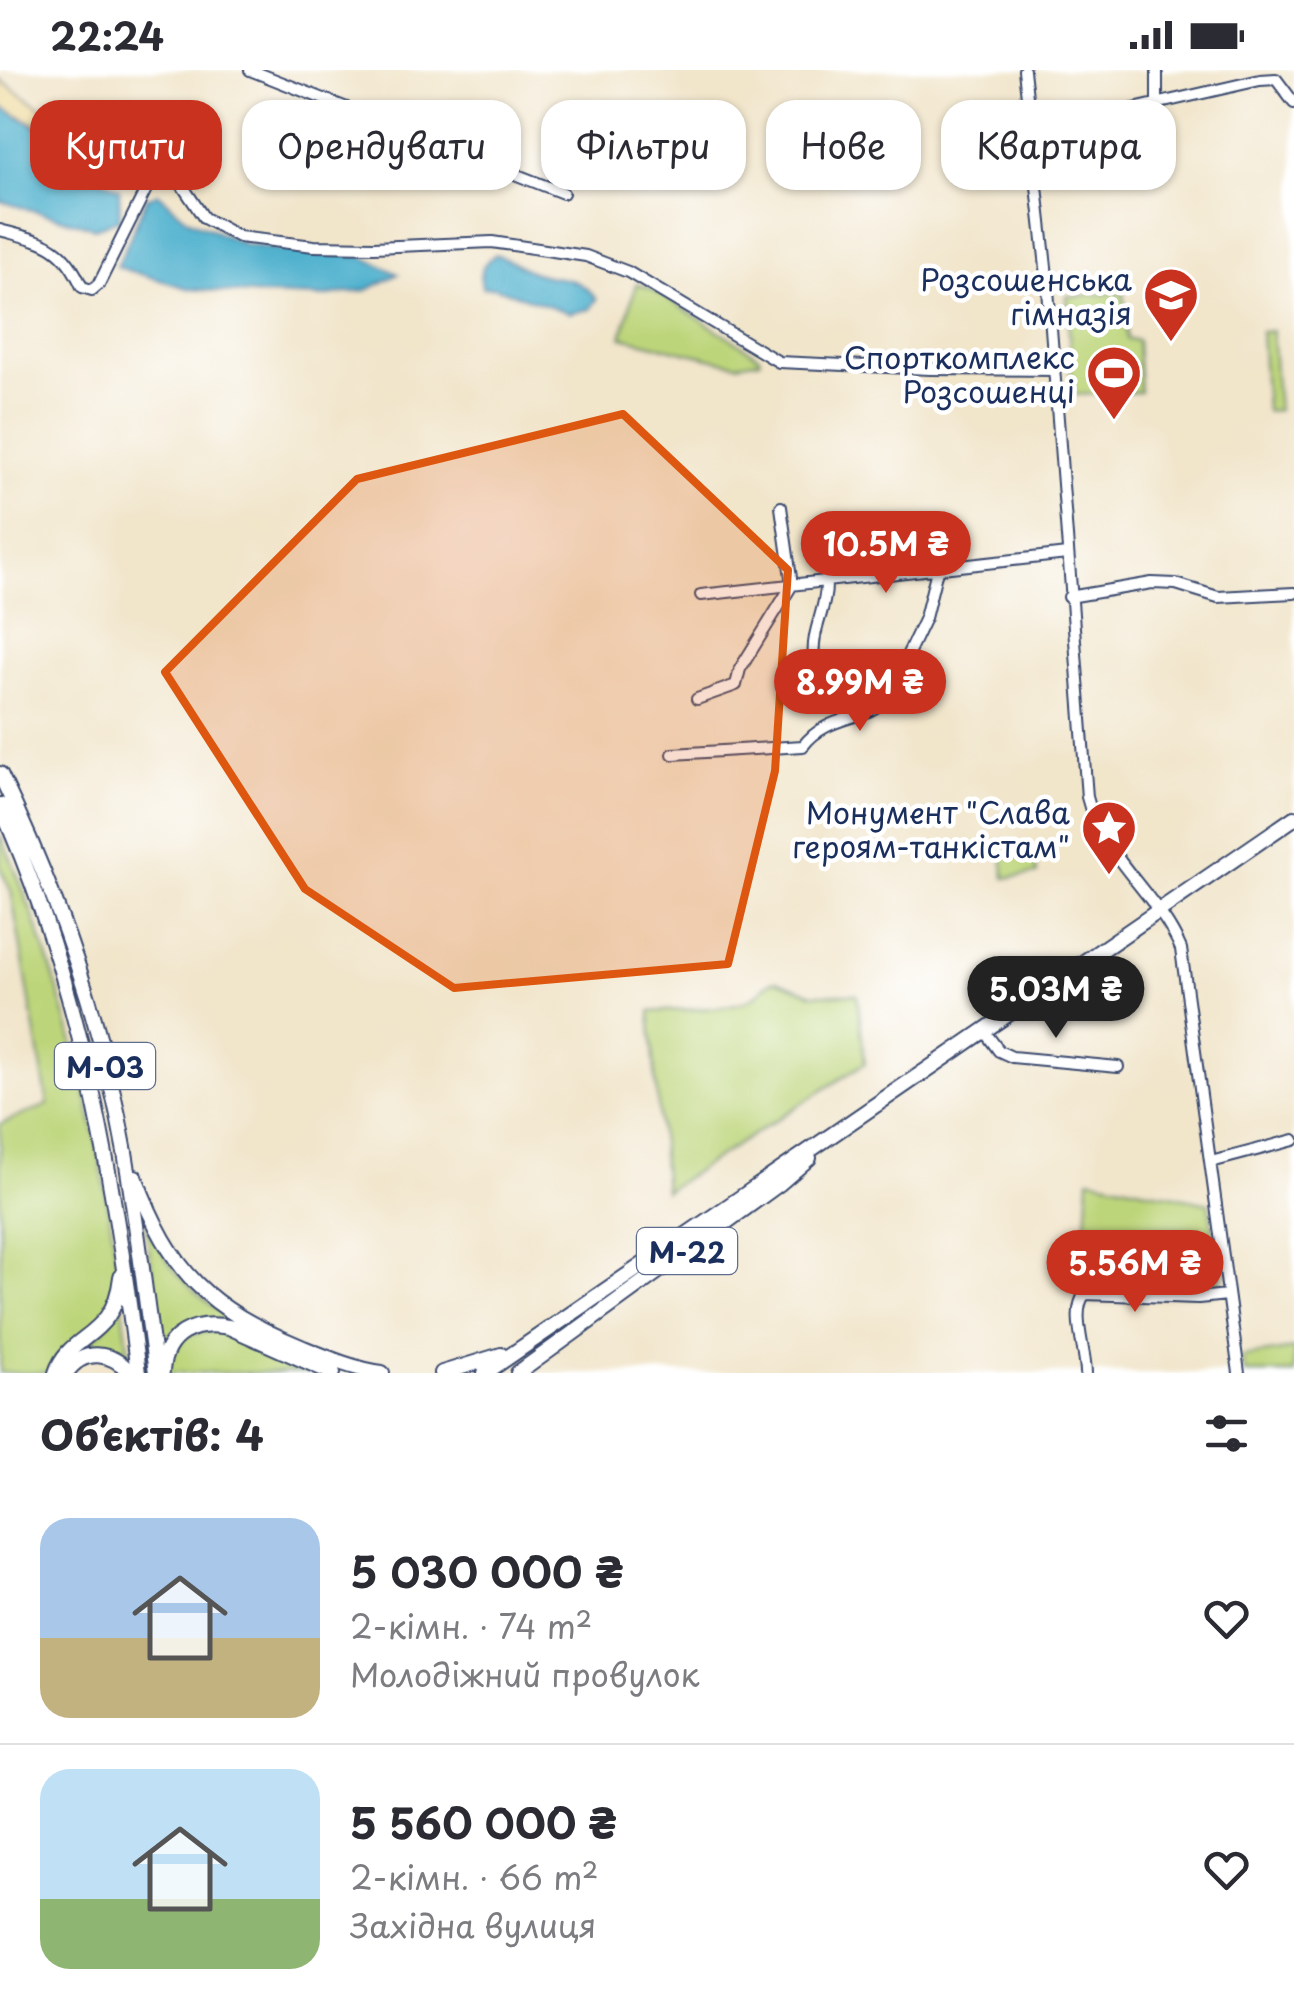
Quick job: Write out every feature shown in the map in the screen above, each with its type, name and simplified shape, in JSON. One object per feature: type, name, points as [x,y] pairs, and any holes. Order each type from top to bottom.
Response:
[{"type":"highway","name":"М-03","points":[[0,774],[28,832],[94,1022],[124,1151],[159,1373]]},
{"type":"highway","name":"М-03","points":[[0,805],[56,956],[84,1049],[122,1247],[135,1373]]},
{"type":"highway","name":"М-22","points":[[485,1373],[1294,818]]},
{"type":"highway","name":"М-22","points":[[518,1373],[780,1183],[852,1122]]},
{"type":"highway","points":[[124,1151],[152,1224],[171,1256],[220,1307],[268,1333],[339,1363],[382,1373]]},
{"type":"highway","points":[[56,1373],[68,1353],[95,1333],[113,1310],[120,1293],[122,1247]]},
{"type":"highway","points":[[159,1373],[167,1348],[178,1336],[200,1325],[216,1324],[333,1373]]},
{"type":"highway","points":[[442,1373],[484,1362],[525,1345]]},
{"type":"highway","points":[[66,1373],[78,1359],[103,1355],[119,1360],[135,1373]]},
{"type":"street","points":[[250,70],[562,193]]},
{"type":"street","points":[[1024,70],[1026,100]]},
{"type":"street","points":[[1157,70],[1158,100]]},
{"type":"street","points":[[1167,100],[1276,79],[1294,103]]},
{"type":"street","points":[[0,230],[46,244],[66,256],[82,286],[92,290],[158,165],[180,182],[204,218],[238,238],[314,246],[492,242],[586,256],[628,272],[780,362],[1054,370]]},
{"type":"street","points":[[1035,190],[1054,370],[1069,597],[1089,806],[1098,827],[1176,936],[1181,949],[1239,1373]]},
{"type":"street","points":[[696,699],[736,685],[740,669],[792,585],[781,507]]},
{"type":"street","points":[[701,595],[1067,554]]},
{"type":"street","points":[[672,754],[803,746],[822,727],[880,706],[926,618],[937,570]]},
{"type":"street","points":[[814,656],[812,640],[825,604],[826,582]]},
{"type":"street","points":[[1069,597],[1152,582],[1176,584],[1218,597],[1294,593]]},
{"type":"street","points":[[985,1032],[999,1051],[1012,1057],[1118,1066]]},
{"type":"street","points":[[1211,1162],[1294,1140]]},
{"type":"street","points":[[1086,1373],[1079,1317],[1079,1300],[1085,1294],[1227,1296]]},
{"type":"highlighted area","points":[[623,414],[788,570],[775,771],[728,964],[454,988],[305,889],[165,672],[357,479]]},
{"type":"green space","points":[[636,284],[650,288],[760,360],[738,364],[622,337]]},
{"type":"green space","points":[[1124,293],[1127,340],[1137,340],[1140,392],[1072,395],[1067,296]]},
{"type":"green space","points":[[1272,331],[1278,410],[1266,411],[1261,332]]},
{"type":"green space","points":[[0,834],[36,924],[66,1016],[90,1110],[116,1254],[116,1279],[110,1303],[52,1373],[0,1373],[0,1124],[48,1105],[11,891],[0,868]]},
{"type":"green space","points":[[1034,852],[1037,874],[1005,878],[1002,856]]},
{"type":"green space","points":[[777,980],[813,994],[857,994],[865,1063],[665,1191],[650,1012],[742,1002]]},
{"type":"green space","points":[[1089,1178],[1209,1203],[1221,1286],[1214,1294],[1082,1287]]},
{"type":"green space","points":[[145,1224],[173,1268],[195,1292],[236,1324],[195,1321],[178,1329],[163,1345]]},
{"type":"green space","points":[[122,1298],[130,1363],[111,1351],[79,1352],[105,1328]]},
{"type":"green space","points":[[222,1329],[321,1373],[166,1373],[167,1361],[186,1335]]},
{"type":"green space","points":[[1294,1349],[1294,1373],[1245,1373],[1242,1357]]},
{"type":"sand","points":[[0,80],[30,100],[30,121],[0,106]]},
{"type":"water","points":[[0,106],[30,123],[30,190],[119,190],[120,219],[95,228],[0,201]]},
{"type":"water","points":[[158,193],[187,219],[244,244],[363,257],[398,274],[367,290],[321,297],[190,289],[117,267],[147,198]]},
{"type":"water","points":[[496,255],[532,272],[574,281],[597,299],[590,309],[570,313],[494,287],[483,288],[482,269]]},
{"type":"place","name":"Розсошенська гімназія","points":[[1171,344]]},
{"type":"place","name":"Спорткомплекс Розсошенці","points":[[1114,422]]},
{"type":"place","name":"Монумент \"Слава героям-танкістам\"","points":[[1109,877]]}]
